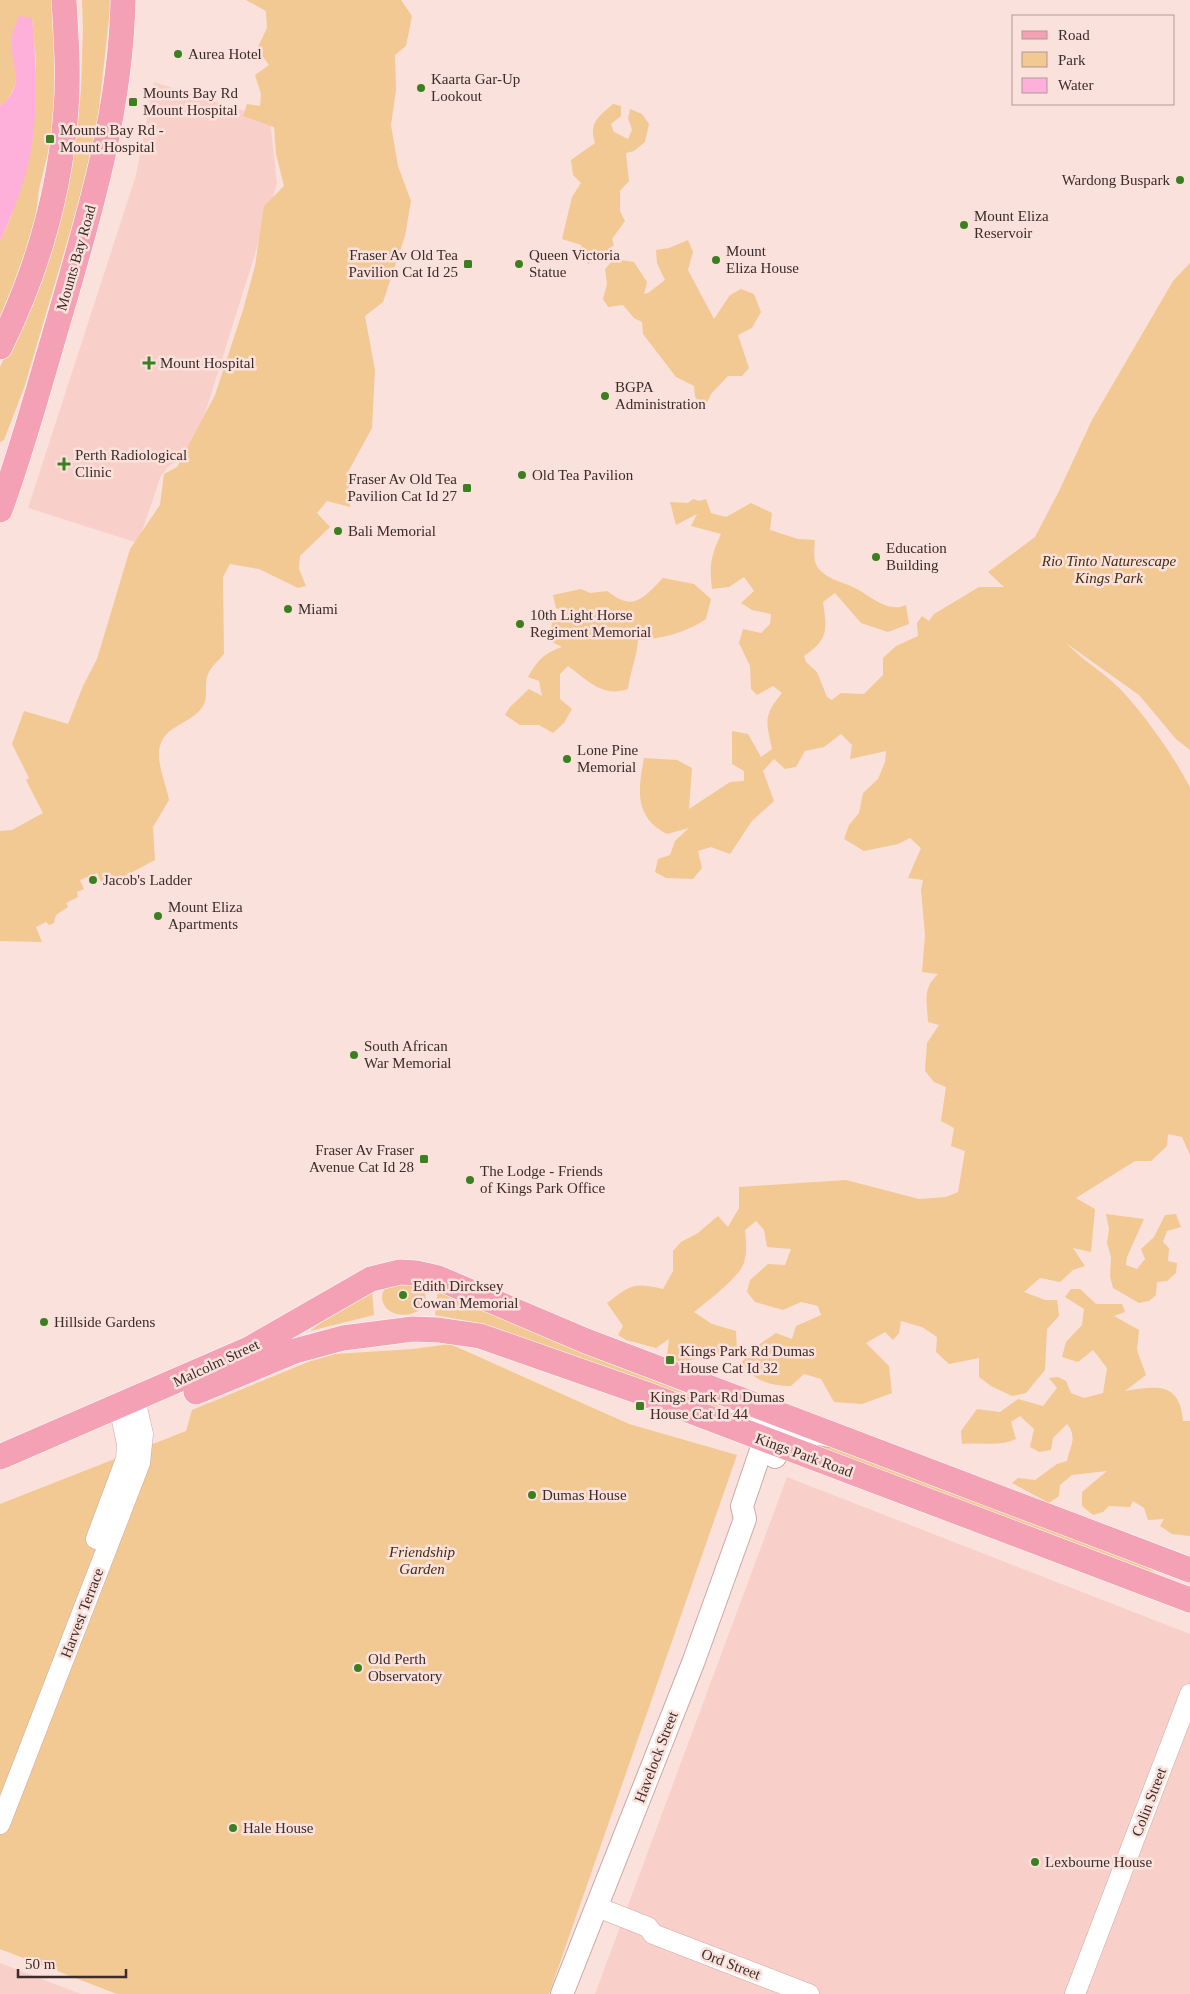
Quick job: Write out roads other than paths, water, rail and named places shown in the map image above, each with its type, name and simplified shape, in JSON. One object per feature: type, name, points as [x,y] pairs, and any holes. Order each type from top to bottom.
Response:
[{"type":"main road","points":[[0,347],[30,277],[46,225],[58,170],[66,108],[67,57],[64,0]]},
{"type":"main road","name":"Mounts Bay Road","points":[[2,499],[10,453],[99,177],[116,91],[123,0]]},
{"type":"main road","name":"Malcolm Street","points":[[0,1474],[129,1411],[249,1349],[371,1279],[400,1272],[429,1276]]},
{"type":"main road","name":"Kings Park Road","points":[[429,1276],[586,1342],[1190,1570]]},
{"type":"main road","name":"Kings Park Road","points":[[413,1329],[462,1333],[496,1341],[772,1447],[1190,1600]]},
{"type":"main road","name":"Malcolm Street","points":[[0,1457],[295,1351],[343,1338],[413,1329]]},
{"type":"main road","points":[[712,1389],[766,1424],[771,1432],[772,1447],[804,1434],[825,1435],[844,1440]]},
{"type":"main road","name":"Havelock Street","points":[[562,1994],[693,1663],[745,1519],[742,1506],[772,1447]]},
{"type":"street","name":"Harvest Terrace","points":[[0,1788],[126,1459],[129,1411]]},
{"type":"street","name":"Harvest Terrace","points":[[0,1824],[140,1463],[144,1442],[129,1411]]},
{"type":"street","name":"Colin Street","points":[[1075,1994],[1190,1694]]},
{"type":"street","name":"Ord Street","points":[[595,1913],[648,1927],[653,1934],[809,1994]]},
{"type":"water","points":[[19,16],[32,18],[36,81],[34,128],[24,181],[0,241],[0,106],[9,98],[14,90],[15,73],[12,36]]},
{"type":"place","name":"Aurea Hotel","points":[[178,54]]},
{"type":"place","name":"Kaarta Gar-Up Lookout","points":[[421,88]]},
{"type":"place","name":"Mounts Bay Rd Mount Hospital","points":[[133,102]]},
{"type":"place","name":"Mounts Bay Rd - Mount Hospital","points":[[50,139]]},
{"type":"place","name":"Wardong Buspark","points":[[1180,180]]},
{"type":"place","name":"Mount Eliza Reservoir","points":[[964,225]]},
{"type":"place","name":"Mount Eliza House","points":[[716,260]]},
{"type":"place","name":"Fraser Av Old Tea Pavilion Cat Id 25","points":[[468,264]]},
{"type":"place","name":"Queen Victoria Statue","points":[[519,264]]},
{"type":"place","name":"Mount Hospital","points":[[149,363]]},
{"type":"place","name":"BGPA Administration","points":[[605,396]]},
{"type":"place","name":"Perth Radiological Clinic","points":[[64,464]]},
{"type":"place","name":"Old Tea Pavilion","points":[[522,475]]},
{"type":"place","name":"Fraser Av Old Tea Pavilion Cat Id 27","points":[[467,488]]},
{"type":"place","name":"Bali Memorial","points":[[338,531]]},
{"type":"place","name":"Education Building","points":[[876,557]]},
{"type":"place","name":"Miami","points":[[288,609]]},
{"type":"place","name":"10th Light Horse Regiment Memorial","points":[[520,624]]},
{"type":"place","name":"Lone Pine Memorial","points":[[567,759]]},
{"type":"place","name":"Jacob's Ladder","points":[[93,880]]},
{"type":"place","name":"Mount Eliza Apartments","points":[[158,916]]},
{"type":"place","name":"South African War Memorial","points":[[354,1055]]},
{"type":"place","name":"Fraser Av Fraser Avenue Cat Id 28","points":[[424,1159]]},
{"type":"place","name":"The Lodge - Friends of Kings Park Office","points":[[470,1180]]},
{"type":"place","name":"Edith Dircksey Cowan Memorial","points":[[403,1295]]},
{"type":"place","name":"Hillside Gardens","points":[[44,1322]]},
{"type":"place","name":"Kings Park Rd Dumas House Cat Id 32","points":[[670,1360]]},
{"type":"place","name":"Kings Park Rd Dumas House Cat Id 44","points":[[640,1406]]},
{"type":"place","name":"Dumas House","points":[[532,1495]]},
{"type":"place","name":"Old Perth Observatory","points":[[358,1668]]},
{"type":"place","name":"Hale House","points":[[233,1828]]},
{"type":"place","name":"Lexbourne House","points":[[1035,1862]]},
{"type":"park label","name":"Rio Tinto Naturescape Kings Park","points":[[1109,570]]},
{"type":"park label","name":"Friendship Garden","points":[[422,1560]]}]
